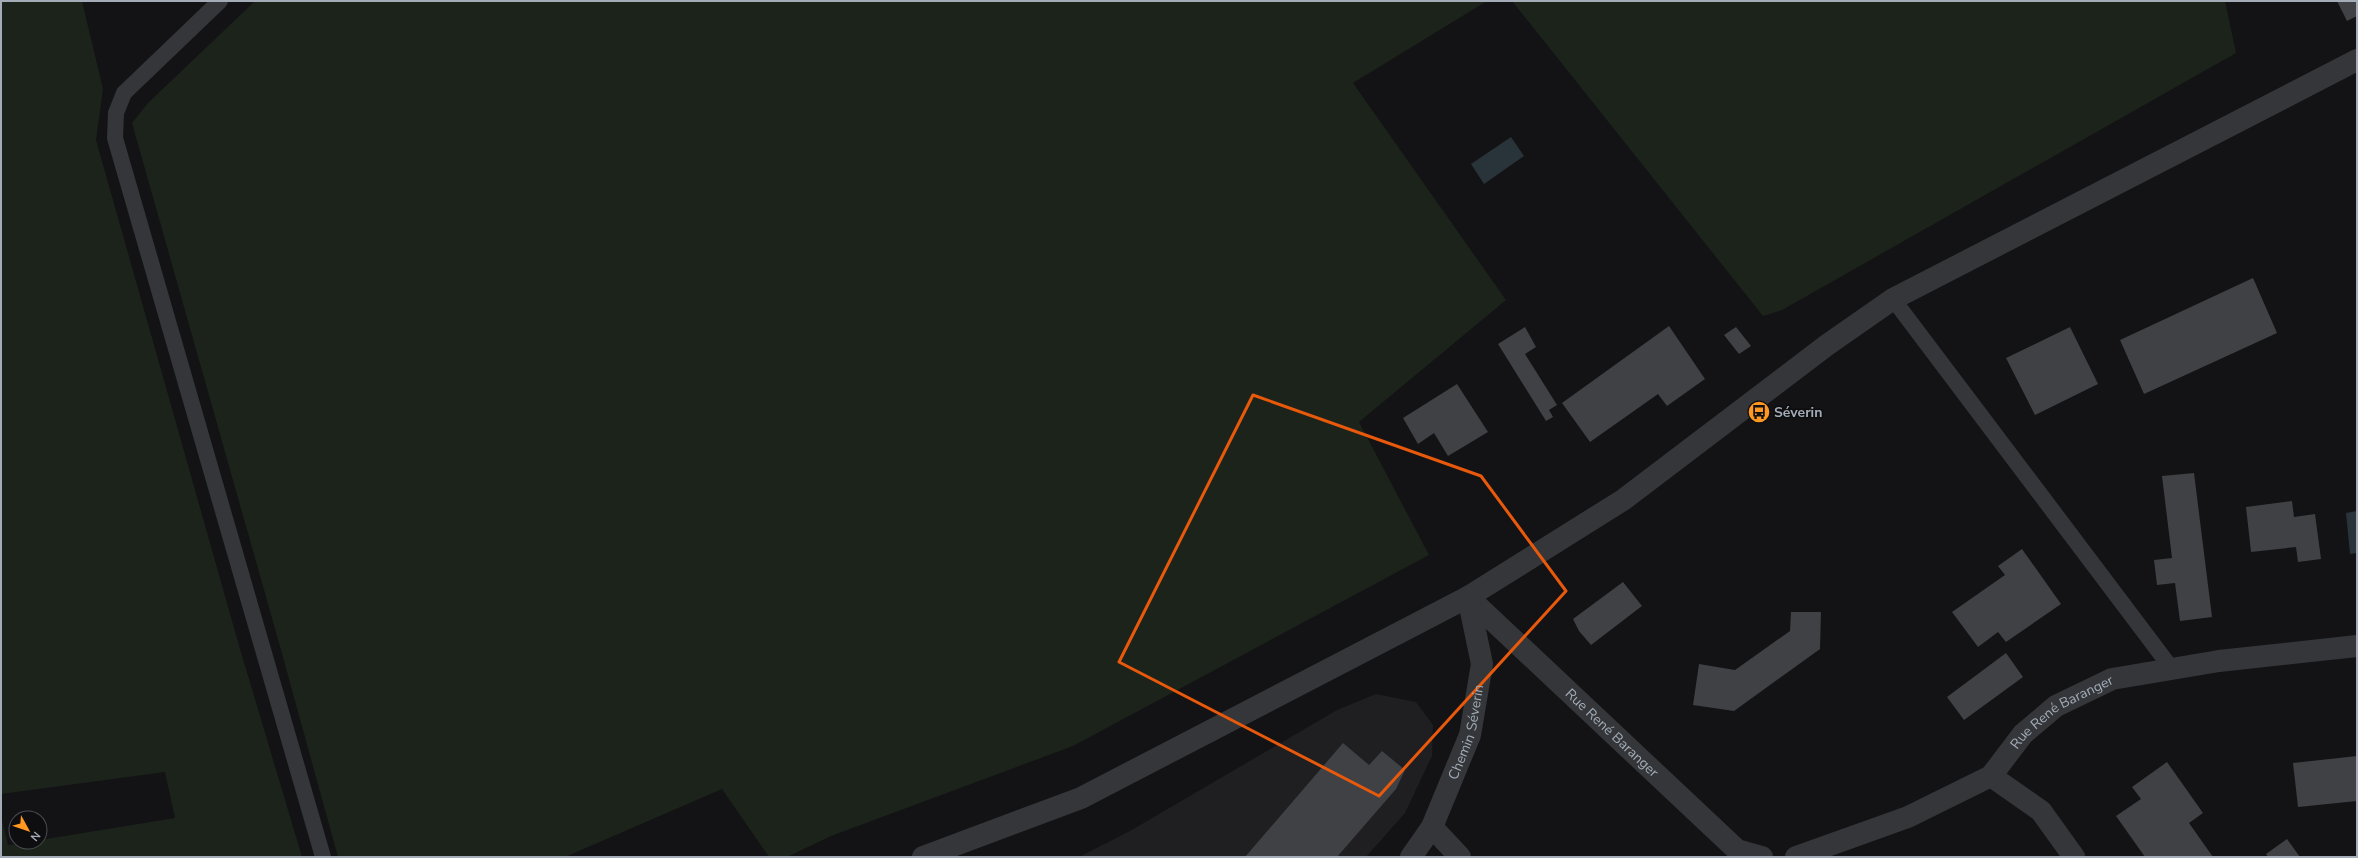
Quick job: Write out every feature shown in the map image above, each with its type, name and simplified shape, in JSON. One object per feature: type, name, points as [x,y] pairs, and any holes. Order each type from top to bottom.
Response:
[{"type":"street","points":[[923,857],[1082,798],[1468,597],[1623,500],[1827,345],[1893,299],[2357,60]]},
{"type":"street","name":"Chemin Séverin","points":[[1411,857],[1432,827],[1470,735],[1482,664],[1468,597]]},
{"type":"street","name":"Rue René Baranger","points":[[1468,597],[1737,850],[1762,857]]},
{"type":"street","name":"Rue René Baranger","points":[[1796,857],[1908,817],[1991,776],[2023,734],[2056,706],[2112,679],[2219,661],[2357,646]]},
{"type":"street","points":[[1991,776],[2041,811],[2074,857]]},
{"type":"street","points":[[1432,827],[1460,857]]},
{"type":"lane","points":[[220,1],[124,93],[116,113],[115,138],[323,857]]},
{"type":"lane","points":[[1893,299],[2172,669]]},
{"type":"highlighted area","points":[[1253,395],[1481,476],[1566,591],[1379,796],[1119,662]]},
{"type":"shaded area","points":[[1,1],[82,1],[103,89],[96,140],[238,642],[302,857],[1,857],[1,816],[8,850],[48,850],[48,839],[175,818],[165,772],[1,794]]},
{"type":"shaded area","points":[[255,1],[1487,1],[1353,83],[1506,300],[1359,422],[1429,555],[1073,746],[831,836],[787,857],[769,857],[722,789],[565,857],[338,857],[132,123],[148,103]]},
{"type":"shaded area","points":[[1512,1],[2225,1],[2236,53],[1782,310],[1763,316]]},
{"type":"shaded area","points":[[1511,137],[1524,156],[1484,184],[1471,164]]},
{"type":"shaded area","points":[[2357,511],[2357,553],[2350,554],[2346,513]]},
{"type":"shaded area","points":[[1376,694],[1416,702],[1433,725],[1432,756],[1405,813],[1366,857],[1079,857],[1130,831],[1337,710]]},
{"type":"building","points":[[2337,1],[2357,1],[2357,16],[2347,21]]},
{"type":"building","points":[[2253,278],[2277,333],[2144,394],[2120,340]]},
{"type":"building","points":[[1669,326],[1705,379],[1667,406],[1658,394],[1590,442],[1562,403]]},
{"type":"building","points":[[1525,327],[1536,347],[1525,354],[1557,405],[1549,410],[1553,417],[1546,421],[1498,344]]},
{"type":"building","points":[[1736,327],[1751,346],[1739,354],[1724,335]]},
{"type":"building","points":[[2070,327],[2098,384],[2035,415],[2006,358]]},
{"type":"building","points":[[1457,384],[1488,432],[1448,456],[1434,433],[1418,444],[1403,418]]},
{"type":"building","points":[[2194,473],[2212,617],[2180,621],[2175,583],[2157,585],[2154,560],[2172,558],[2162,476]]},
{"type":"building","points":[[2292,501],[2294,517],[2315,514],[2321,559],[2298,562],[2296,547],[2251,552],[2246,507]]},
{"type":"building","points":[[2022,549],[2061,604],[2006,642],[1998,632],[1978,647],[1952,612],[2005,575],[1998,566]]},
{"type":"building","points":[[1623,582],[1642,606],[1591,645],[1579,631],[1573,619]]},
{"type":"building","points":[[1791,612],[1821,612],[1820,649],[1734,711],[1693,705],[1699,664],[1735,670],[1790,631]]},
{"type":"building","points":[[2006,653],[2023,677],[1964,720],[1947,697]]},
{"type":"building","points":[[1343,743],[1369,765],[1382,751],[1405,770],[1396,789],[1337,857],[1245,857]]},
{"type":"building","points":[[2357,756],[2357,801],[2298,807],[2293,763]]},
{"type":"building","points":[[2167,762],[2203,813],[2189,823],[2213,857],[2145,857],[2116,816],[2141,799],[2132,787]]},
{"type":"building","points":[[2287,839],[2300,857],[2268,857],[2266,854]]},
{"type":"place","name":"Séverin","points":[[1759,412]]}]
